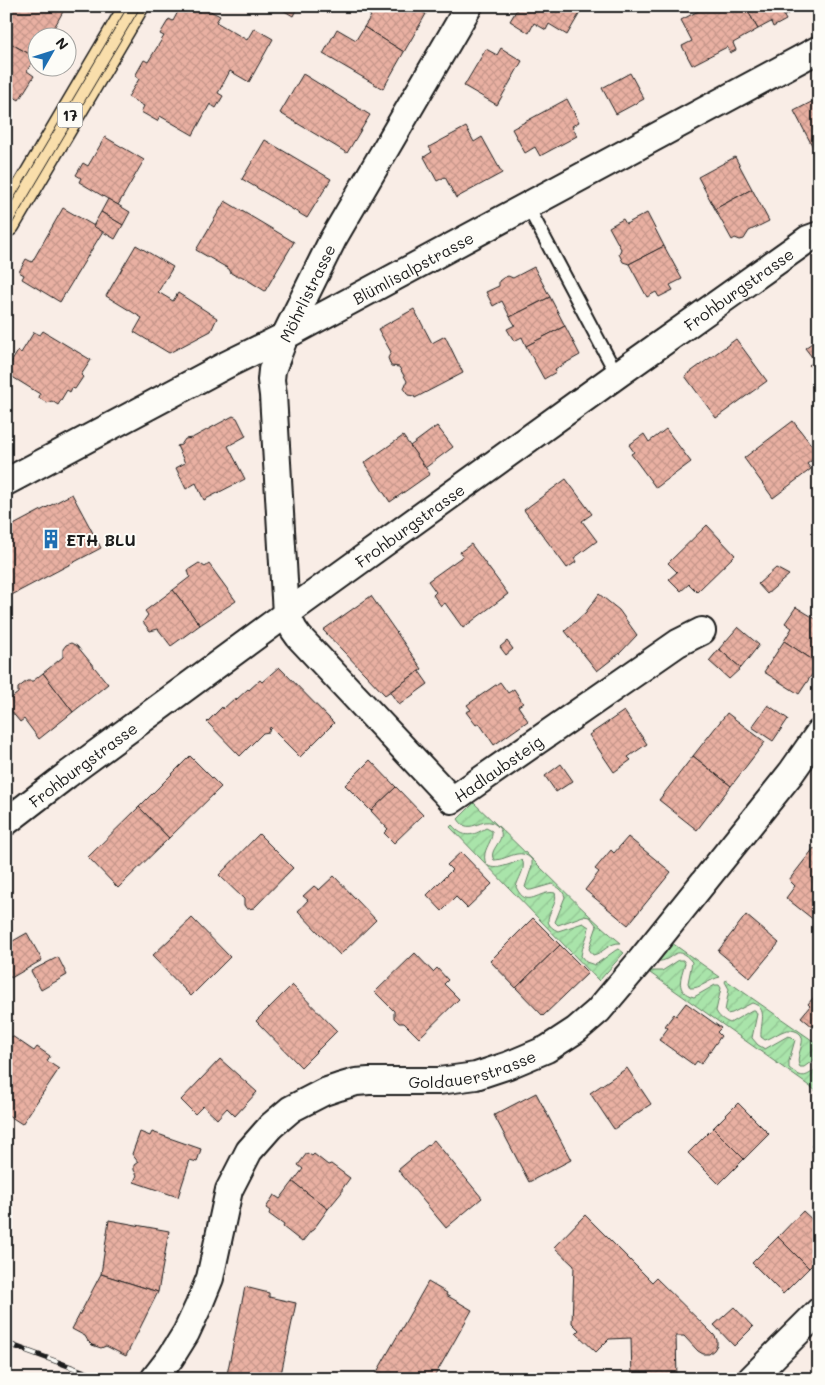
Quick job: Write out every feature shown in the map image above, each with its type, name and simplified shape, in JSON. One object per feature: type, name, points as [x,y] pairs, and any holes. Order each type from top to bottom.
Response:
[{"type":"main road","name":"17","points":[[6,223],[134,6]]},
{"type":"street","name":"Möhrlistrasse","points":[[286,614],[271,380],[272,370],[285,336],[333,239],[469,6]]},
{"type":"street","name":"Blümlisalpstrasse","points":[[6,482],[285,336],[819,49]]},
{"type":"street","name":"Frohburgstrasse","points":[[6,822],[66,775],[286,614],[617,375],[808,239],[819,235]]},
{"type":"street","name":"Hadlaubsteig","points":[[286,614],[299,637],[452,800],[678,643],[702,631]]},
{"type":"street","name":"Goldauerstrasse","points":[[154,1379],[186,1333],[210,1278],[229,1190],[249,1151],[271,1126],[291,1109],[324,1092],[339,1087],[356,1082],[439,1081],[476,1076],[547,1049],[576,1030],[598,1011],[636,965],[791,773],[819,733]]},
{"type":"street","points":[[751,1379],[819,1311]]},
{"type":"lane","points":[[527,205],[617,375]]},
{"type":"green space","points":[[474,803],[590,916],[621,943],[613,944],[593,955],[589,949],[597,926],[590,917],[583,916],[558,925],[555,922],[565,897],[563,892],[552,884],[528,890],[525,887],[532,866],[532,860],[523,854],[494,860],[493,852],[501,837],[499,828],[494,823],[488,822],[468,826],[458,819]]},
{"type":"green space","points":[[452,825],[460,832],[468,835],[486,828],[492,831],[492,837],[485,853],[487,865],[497,867],[521,860],[523,862],[516,887],[524,898],[534,898],[544,894],[555,893],[556,898],[548,918],[551,927],[558,931],[583,923],[589,927],[581,956],[586,962],[595,965],[619,949],[624,953],[599,981],[450,827]]},
{"type":"green space","points":[[672,943],[720,977],[698,987],[690,988],[688,983],[692,962],[686,956],[678,953],[662,961],[657,961]]},
{"type":"green space","points":[[679,960],[683,960],[685,963],[680,983],[681,988],[688,995],[694,997],[715,985],[719,985],[721,988],[716,1011],[723,1019],[730,1023],[755,1010],[757,1014],[752,1038],[758,1045],[765,1049],[788,1036],[792,1037],[795,1040],[789,1068],[804,1076],[819,1067],[819,1093],[650,973],[651,971],[662,971]]},
{"type":"green space","points":[[726,980],[819,1045],[819,1056],[804,1067],[800,1067],[798,1062],[802,1040],[798,1032],[788,1030],[765,1040],[761,1037],[763,1017],[757,1005],[752,1003],[727,1014],[725,1011],[729,989],[725,982]]},
{"type":"building","points":[[14,6],[66,6],[54,28],[28,28],[28,53],[6,41],[6,20]]},
{"type":"building","points":[[181,6],[190,6],[200,12],[203,7],[220,16],[216,22],[247,40],[254,28],[273,39],[249,82],[230,71],[218,93],[223,96],[216,108],[210,104],[193,135],[160,116],[157,121],[141,112],[144,106],[128,97],[139,79],[135,76],[144,60],[148,62],[164,36],[160,34],[169,19],[173,21]]},
{"type":"building","points":[[276,6],[298,6],[293,16]]},
{"type":"building","points":[[356,6],[412,6],[426,14],[404,52],[364,27],[371,16]]},
{"type":"building","points":[[519,6],[584,6],[567,35],[549,24],[546,30],[534,23],[529,33],[510,21]]},
{"type":"building","points":[[708,6],[745,6],[758,29],[733,43],[736,50],[730,53],[727,47],[692,65],[682,46],[692,41],[681,20]]},
{"type":"building","points":[[745,6],[778,6],[786,20],[773,27],[771,22],[758,29]]},
{"type":"building","points":[[778,6],[802,6],[784,16]]},
{"type":"building","points":[[364,27],[404,52],[383,89],[323,54],[337,29],[356,40]]},
{"type":"building","points":[[6,41],[28,53],[28,78],[33,78],[19,100],[6,92]]},
{"type":"building","points":[[501,48],[522,61],[497,105],[464,86],[486,49],[497,55]]},
{"type":"building","points":[[630,73],[644,99],[616,114],[602,88]]},
{"type":"building","points":[[303,74],[370,115],[347,153],[280,113]]},
{"type":"building","points":[[819,98],[819,166],[812,153],[815,151],[794,111]]},
{"type":"building","points":[[567,99],[579,122],[572,126],[577,136],[540,156],[535,147],[525,153],[512,129]]},
{"type":"building","points":[[466,127],[474,142],[482,137],[502,173],[456,198],[445,177],[437,181],[424,157],[432,152],[429,147]]},
{"type":"building","points":[[105,137],[144,160],[118,205],[79,182],[81,178],[76,175],[83,163],[88,166]]},
{"type":"building","points":[[265,140],[331,179],[307,218],[242,179]]},
{"type":"building","points":[[735,157],[752,189],[715,209],[698,177]]},
{"type":"building","points":[[752,189],[769,221],[749,231],[744,239],[735,238],[732,240],[715,209]]},
{"type":"building","points":[[108,199],[130,212],[123,225],[101,212]]},
{"type":"building","points":[[225,201],[294,242],[265,291],[241,276],[236,276],[229,269],[196,250]]},
{"type":"building","points":[[63,208],[103,231],[60,302],[22,279],[24,275],[19,272],[26,259],[32,262]]},
{"type":"building","points":[[101,212],[123,225],[115,239],[93,226]]},
{"type":"building","points":[[647,213],[664,246],[629,264],[623,262],[619,254],[621,249],[609,227],[623,219],[626,224]]},
{"type":"building","points":[[136,245],[173,267],[158,292],[173,301],[178,293],[217,318],[211,331],[169,353],[134,332],[142,318],[106,296]]},
{"type":"building","points":[[664,246],[682,279],[670,285],[673,290],[659,297],[656,292],[647,297],[629,264]]},
{"type":"building","points":[[534,267],[550,297],[510,317],[502,301],[493,306],[486,292],[499,286],[499,281],[503,278],[508,276],[513,278]]},
{"type":"building","points":[[550,297],[565,326],[526,346],[522,337],[514,341],[507,329],[515,325],[510,317]]},
{"type":"building","points":[[414,309],[432,343],[445,336],[463,373],[415,398],[408,395],[404,388],[407,381],[399,367],[391,366],[388,358],[391,352],[378,329]]},
{"type":"building","points":[[565,326],[580,355],[555,369],[556,372],[544,379],[526,346]]},
{"type":"building","points":[[43,331],[91,360],[81,375],[83,377],[75,389],[72,388],[70,392],[67,390],[58,405],[52,401],[47,403],[39,398],[40,394],[6,373],[18,351],[21,353],[34,332],[40,335]]},
{"type":"building","points":[[819,338],[818,376],[809,365],[815,361],[805,348]]},
{"type":"building","points":[[736,339],[767,381],[716,418],[685,376]]},
{"type":"building","points":[[233,416],[237,418],[246,436],[228,446],[245,479],[204,500],[196,483],[186,489],[176,468],[185,463],[177,446],[181,445],[185,439],[192,438]]},
{"type":"building","points":[[793,421],[819,455],[807,464],[811,469],[773,498],[744,458]]},
{"type":"building","points":[[437,426],[453,447],[425,468],[410,446]]},
{"type":"building","points":[[666,429],[691,462],[656,488],[631,454],[634,452],[629,445],[644,434],[649,442]]},
{"type":"building","points":[[403,436],[430,474],[390,502],[364,463]]},
{"type":"building","points":[[566,479],[592,514],[582,521],[597,541],[574,558],[576,562],[567,568],[524,510]]},
{"type":"building","name":"ETH BLU","points":[[72,494],[101,548],[6,598],[6,529]]},
{"type":"building","points":[[707,525],[735,555],[697,592],[689,584],[681,591],[669,579],[677,572],[668,563]]},
{"type":"building","points":[[471,544],[508,594],[463,628],[445,603],[441,606],[433,595],[436,592],[428,581],[463,556],[460,552]]},
{"type":"building","points":[[199,563],[205,567],[209,564],[236,601],[200,625],[173,590],[190,577],[188,570]]},
{"type":"building","points":[[776,568],[789,575],[767,594],[758,584]]},
{"type":"building","points":[[173,590],[200,625],[171,646],[158,629],[150,631],[143,622],[148,615],[145,611]]},
{"type":"building","points":[[599,594],[619,610],[637,635],[620,653],[597,671],[565,631],[586,612]]},
{"type":"building","points":[[371,596],[422,669],[385,695],[323,630]]},
{"type":"building","points":[[796,607],[819,621],[819,664],[784,641],[792,628],[785,623]]},
{"type":"building","points":[[738,627],[759,645],[741,668],[719,649]]},
{"type":"building","points":[[507,641],[513,649],[506,655],[500,647]]},
{"type":"building","points":[[784,641],[819,664],[799,694],[764,672]]},
{"type":"building","points":[[71,643],[77,646],[108,684],[73,712],[43,673],[63,657],[63,649]]},
{"type":"building","points":[[719,649],[741,668],[729,679],[709,661]]},
{"type":"building","points":[[279,667],[334,723],[300,757],[270,727],[269,732],[263,733],[240,756],[207,722],[222,707],[223,709],[235,698],[236,700],[260,680],[262,682]]},
{"type":"building","points":[[419,671],[428,684],[399,705],[390,692]]},
{"type":"building","points":[[43,673],[73,712],[39,739],[24,719],[20,722],[6,705],[6,702],[18,693],[18,688],[27,681],[33,681]]},
{"type":"building","points":[[500,682],[508,693],[514,689],[523,703],[518,706],[528,721],[494,745],[479,723],[476,725],[466,712],[471,710],[467,705]]},
{"type":"building","points":[[768,705],[788,719],[773,741],[752,727]]},
{"type":"building","points":[[624,711],[647,744],[628,757],[631,760],[614,772],[589,735]]},
{"type":"building","points":[[727,713],[765,742],[731,786],[693,756]]},
{"type":"building","points":[[190,756],[221,787],[169,838],[139,807]]},
{"type":"building","points":[[693,756],[731,786],[697,830],[659,800]]},
{"type":"building","points":[[370,760],[396,787],[371,811],[345,785]]},
{"type":"building","points":[[561,764],[573,781],[556,792],[545,776]]},
{"type":"building","points":[[396,787],[423,815],[394,843],[384,833],[388,829],[371,811]]},
{"type":"building","points":[[139,807],[169,838],[118,888],[88,857]]},
{"type":"building","points":[[259,834],[293,868],[254,908],[248,909],[244,905],[244,899],[219,875]]},
{"type":"building","points":[[628,837],[671,872],[628,925],[585,890],[599,872],[595,869],[611,850],[614,853]]},
{"type":"building","points":[[814,848],[819,853],[819,924],[786,898],[795,886],[789,880]]},
{"type":"building","points":[[461,852],[492,884],[467,908],[456,897],[442,911],[427,895],[452,870],[447,865]]},
{"type":"building","points":[[334,876],[376,920],[340,955],[298,911],[308,900],[303,896],[314,886],[319,890]]},
{"type":"building","points":[[746,915],[779,943],[750,978],[718,951]]},
{"type":"building","points":[[192,918],[230,957],[191,996],[152,956]]},
{"type":"building","points":[[533,918],[560,945],[516,988],[490,961]]},
{"type":"building","points":[[27,933],[42,960],[11,978],[6,970],[6,945]]},
{"type":"building","points":[[560,945],[588,973],[543,1016],[516,988]]},
{"type":"building","points":[[415,953],[433,972],[437,968],[448,980],[444,984],[459,999],[419,1038],[404,1023],[399,1023],[394,1018],[394,1011],[375,992]]},
{"type":"building","points":[[58,957],[67,975],[41,990],[31,971]]},
{"type":"building","points":[[292,985],[337,1031],[301,1067],[256,1021]]},
{"type":"building","points":[[818,992],[819,1032],[801,1017],[810,1006],[808,1004]]},
{"type":"building","points":[[686,1003],[721,1028],[717,1032],[721,1036],[701,1064],[697,1061],[694,1065],[659,1040],[668,1028],[665,1026]]},
{"type":"building","points":[[12,1036],[34,1051],[37,1047],[50,1056],[47,1061],[59,1069],[22,1124],[8,1115],[6,1118],[6,1044]]},
{"type":"building","points":[[220,1059],[257,1092],[235,1116],[227,1108],[217,1119],[203,1106],[195,1114],[181,1100]]},
{"type":"building","points":[[627,1068],[651,1104],[614,1129],[590,1093]]},
{"type":"building","points":[[536,1093],[571,1160],[529,1182],[494,1115]]},
{"type":"building","points":[[738,1103],[769,1134],[744,1159],[713,1128]]},
{"type":"building","points":[[713,1128],[744,1159],[719,1184],[688,1153]]},
{"type":"building","points":[[140,1132],[150,1136],[152,1132],[201,1149],[197,1162],[190,1160],[178,1197],[134,1182],[137,1175],[134,1165],[138,1162],[132,1154]]},
{"type":"building","points":[[819,1138],[819,1154],[811,1146]]},
{"type":"building","points":[[434,1140],[482,1198],[446,1228],[398,1170]]},
{"type":"building","points":[[307,1153],[312,1156],[314,1154],[350,1178],[342,1192],[328,1209],[293,1182],[303,1169],[298,1165]]},
{"type":"building","points":[[293,1182],[328,1209],[302,1242],[269,1214],[270,1211],[266,1208],[274,1195],[280,1199]]},
{"type":"building","points":[[803,1211],[819,1226],[819,1258],[809,1268],[778,1237]]},
{"type":"building","points":[[585,1215],[652,1282],[656,1278],[717,1340],[714,1350],[709,1354],[703,1354],[684,1336],[676,1336],[677,1379],[632,1379],[631,1338],[609,1339],[596,1352],[576,1333],[579,1330],[572,1323],[574,1266],[554,1247]]},
{"type":"building","points":[[109,1220],[169,1231],[158,1292],[101,1274]]},
{"type":"building","points":[[778,1237],[809,1268],[783,1294],[752,1263]]},
{"type":"building","points":[[101,1274],[158,1292],[126,1356],[106,1346],[101,1348],[92,1345],[85,1336],[72,1329]]},
{"type":"building","points":[[428,1282],[472,1310],[433,1379],[373,1379]]},
{"type":"building","points":[[245,1287],[269,1293],[269,1297],[296,1303],[280,1379],[226,1379]]},
{"type":"building","points":[[734,1307],[753,1327],[734,1346],[714,1325]]},
{"type":"tram line","points":[[6,212],[128,6]]},
{"type":"tram line","points":[[6,234],[141,6]]},
{"type":"railway","points":[[6,1343],[104,1379]]},
{"type":"place","name":"ETH BLU","points":[[51,539]]}]
